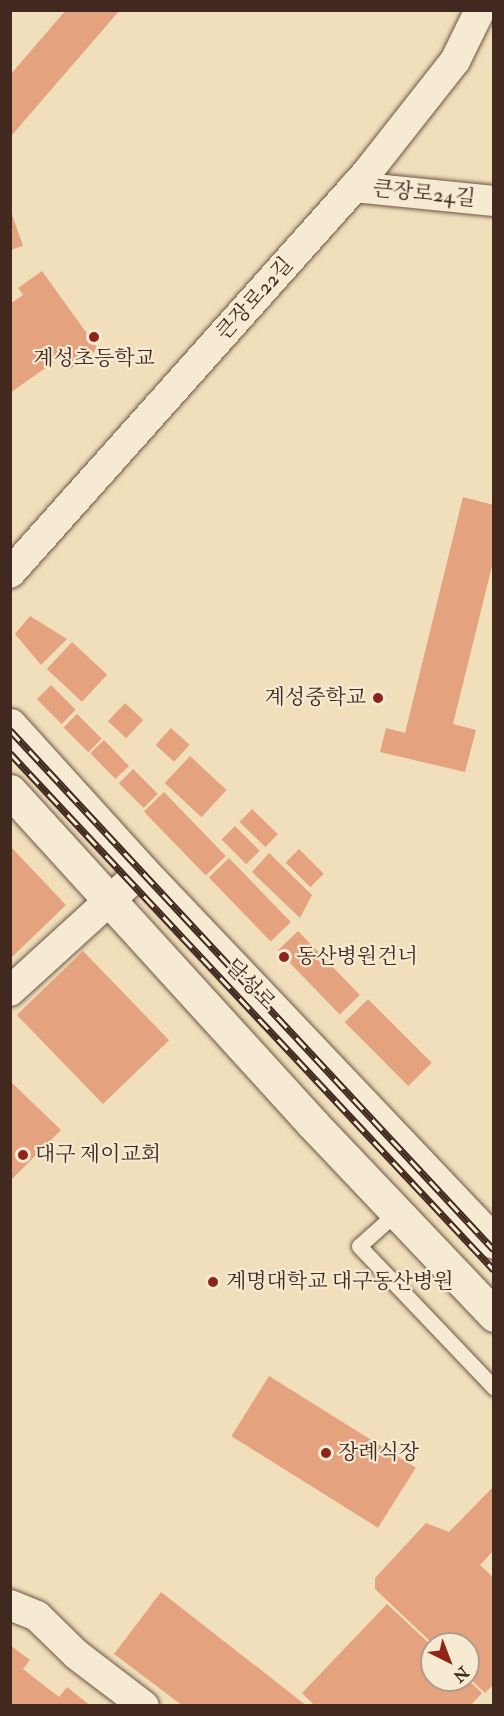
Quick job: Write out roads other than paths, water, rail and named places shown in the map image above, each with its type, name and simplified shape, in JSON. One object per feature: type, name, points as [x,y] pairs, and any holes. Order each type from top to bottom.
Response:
[{"type":"main road","name":"달성로","points":[[10,725],[142,871],[494,1242]]},
{"type":"main road","points":[[10,791],[111,899],[312,1123],[398,1211],[494,1315]]},
{"type":"street","name":"큰장로22길","points":[[10,573],[354,187],[455,61],[480,10]]},
{"type":"street","name":"큰장로24길","points":[[354,187],[494,201]]},
{"type":"street","points":[[10,991],[142,871]]},
{"type":"street","points":[[10,1605],[37,1616],[77,1655],[144,1706]]},
{"type":"lane","points":[[398,1211],[359,1246],[494,1388]]},
{"type":"railway","points":[[10,730],[494,1250]]},
{"type":"railway","points":[[10,753],[494,1270]]},
{"type":"place","name":"계성초등학교","points":[[94,337]]},
{"type":"place","name":"계성중학교","points":[[378,698]]},
{"type":"place","name":"동산병원건너","points":[[284,957]]},
{"type":"place","name":"대구 제이교회","points":[[23,1155]]},
{"type":"place","name":"계명대학교 대구동산병원","points":[[213,1282]]},
{"type":"place","name":"장례식장","points":[[326,1453]]}]
